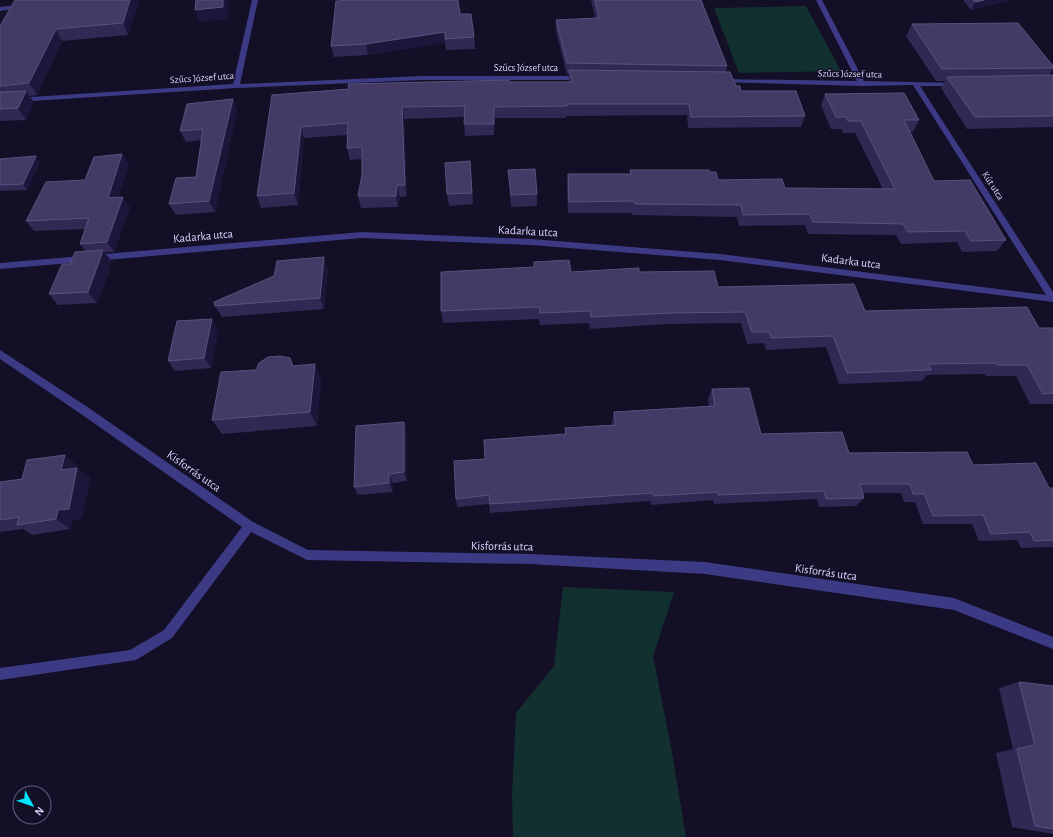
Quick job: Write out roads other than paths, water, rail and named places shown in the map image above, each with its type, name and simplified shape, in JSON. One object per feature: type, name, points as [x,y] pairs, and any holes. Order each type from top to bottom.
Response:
[{"type":"street","points":[[236,86],[255,0]]},
{"type":"street","points":[[819,0],[862,84]]},
{"type":"street","points":[[0,9],[29,5]]},
{"type":"street","name":"Szűcs József utca","points":[[0,101],[236,86],[422,78],[592,78]]},
{"type":"street","name":"Szűcs József utca","points":[[712,80],[916,85],[962,84]]},
{"type":"street","name":"Kút utca","points":[[916,85],[1053,299]]},
{"type":"street","name":"Kadarka utca","points":[[0,266],[362,235],[531,242],[720,257],[1053,299]]},
{"type":"street","name":"Kisforrás utca","points":[[0,354],[85,411],[249,526],[307,555],[530,559],[705,568],[954,604],[1053,643]]},
{"type":"street","points":[[0,674],[132,656],[168,634],[249,526]]}]
